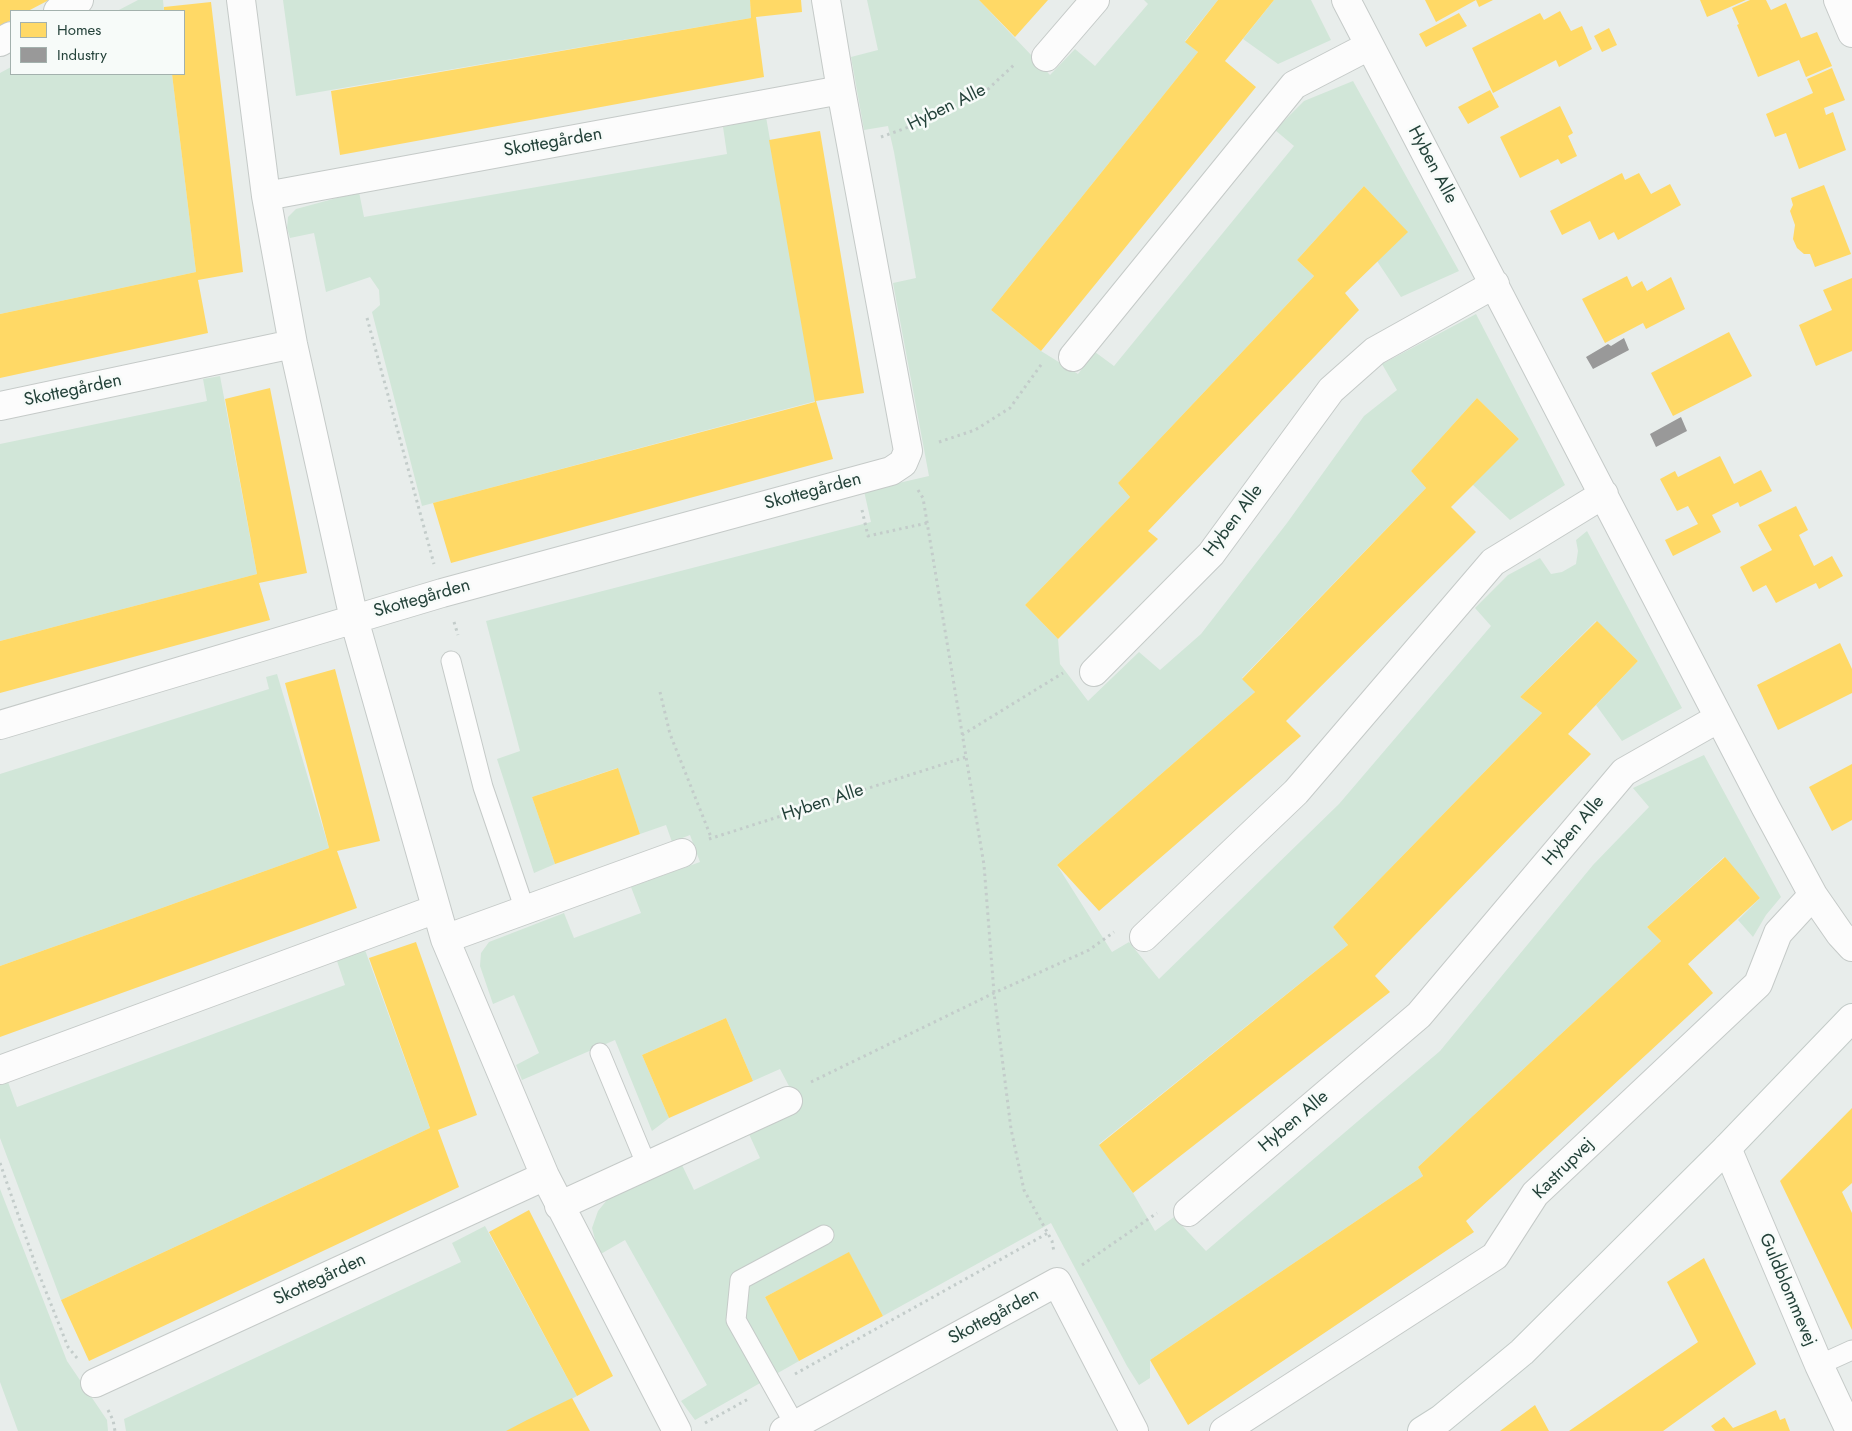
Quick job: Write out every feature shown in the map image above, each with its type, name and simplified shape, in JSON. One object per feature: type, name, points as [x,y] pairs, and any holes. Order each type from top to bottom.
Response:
[{"type":"street","points":[[60,10],[79,0]]},
{"type":"street","name":"Skottegården","points":[[241,0],[266,196],[293,344],[354,619],[445,939],[559,1206],[689,1429]]},
{"type":"street","points":[[826,0],[906,457]]},
{"type":"street","points":[[1046,57],[1096,0]]},
{"type":"street","name":"Hyben Alle","points":[[1346,0],[1813,895],[1840,934],[1852,947]]},
{"type":"street","points":[[1838,0],[1852,33]]},
{"type":"street","points":[[1073,357],[1294,86],[1369,46]]},
{"type":"street","name":"Skottegården","points":[[266,196],[841,90]]},
{"type":"street","name":"Hyben Alle","points":[[1094,672],[1211,554],[1331,390],[1375,352],[1495,284]]},
{"type":"street","name":"Skottegården","points":[[0,406],[293,344]]},
{"type":"street","name":"Skottegården","points":[[0,725],[442,593],[891,471],[906,457]]},
{"type":"street","points":[[1144,937],[1296,792],[1493,562],[1604,494]]},
{"type":"street","name":"Hyben Alle","points":[[1188,1212],[1419,1015],[1624,772],[1719,718]]},
{"type":"street","points":[[445,939],[682,853]]},
{"type":"street","name":"Kastrupvej","points":[[1224,1431],[1495,1256],[1535,1194],[1758,984],[1778,933],[1813,895]]},
{"type":"street","points":[[0,1070],[436,909]]},
{"type":"street","points":[[1436,1427],[1522,1352],[1727,1148],[1852,1018]]},
{"type":"street","points":[[559,1206],[788,1101]]},
{"type":"street","name":"Guldblommevej","points":[[1727,1148],[1819,1365],[1850,1431]]},
{"type":"street","name":"Skottegården","points":[[95,1383],[545,1176]]},
{"type":"street","name":"Skottegården","points":[[790,1428],[1057,1282],[1134,1431]]},
{"type":"lane","points":[[451,661],[483,787],[525,910]]},
{"type":"lane","points":[[600,1053],[647,1166]]},
{"type":"lane","points":[[790,1428],[773,1386],[736,1320],[740,1280],[824,1235]]},
{"type":"lane","points":[[1819,1365],[1852,1350]]},
{"type":"path","name":"Hyben Alle","points":[[853,147],[931,119],[986,91],[1024,55],[1046,57]]},
{"type":"path","points":[[367,318],[442,593],[449,605],[462,651],[451,661]]},
{"type":"path","points":[[1073,357],[1043,362],[1010,408],[975,430],[906,457],[923,498],[984,865],[994,993],[1011,1129],[1024,1190],[1052,1241],[1057,1282],[1157,1213],[1188,1212]]},
{"type":"path","points":[[854,480],[868,536],[927,523]]},
{"type":"path","points":[[962,736],[1075,666],[1094,672]]},
{"type":"path","points":[[660,692],[670,734],[711,838]]},
{"type":"path","name":"Hyben Alle","points":[[682,853],[697,843],[711,838],[966,758]]},
{"type":"path","points":[[788,1101],[793,1090],[994,993],[1089,950],[1117,930],[1144,937]]},
{"type":"path","points":[[0,1163],[37,1269],[68,1347],[95,1383],[113,1420],[115,1431]]},
{"type":"path","points":[[689,1429],[773,1386],[1048,1233]]},
{"type":"green space","points":[[138,0],[163,0],[164,10],[119,10]]},
{"type":"green space","points":[[283,0],[750,0],[751,18],[296,96]]},
{"type":"green space","points":[[867,0],[979,0],[1050,75],[1075,49],[1095,66],[1148,4],[1144,0],[1218,0],[1185,41],[1198,52],[991,310],[1041,351],[1078,374],[1095,352],[1114,366],[1294,146],[1275,130],[1304,101],[1353,81],[1459,271],[1401,297],[1377,261],[1407,232],[1364,186],[1297,260],[1314,276],[1118,483],[1130,497],[1025,605],[1058,639],[1060,664],[1088,701],[1139,652],[1160,670],[1201,634],[1287,523],[1364,416],[1397,390],[1382,364],[1476,314],[1565,485],[1510,520],[1472,484],[1519,439],[1477,398],[1411,471],[1426,488],[1242,678],[1255,692],[1057,865],[1112,952],[1129,942],[1159,979],[1339,804],[1491,626],[1475,608],[1508,575],[1540,558],[1551,574],[1562,572],[1576,564],[1578,551],[1576,540],[1587,531],[1682,708],[1622,741],[1596,705],[1638,661],[1596,621],[1520,697],[1542,713],[1333,927],[1348,945],[1099,1144],[1133,1193],[1155,1231],[1174,1217],[1206,1251],[1440,1051],[1593,865],[1649,807],[1633,788],[1704,755],[1781,897],[1766,915],[1753,937],[1738,920],[1760,898],[1724,857],[1647,927],[1661,941],[1418,1167],[1423,1176],[1150,1360],[1150,1378],[1139,1385],[1051,1223],[883,1316],[849,1253],[765,1297],[799,1361],[695,1420],[681,1401],[707,1385],[625,1240],[599,1255],[592,1228],[598,1211],[607,1200],[682,1165],[694,1190],[760,1158],[748,1132],[800,1107],[780,1069],[753,1081],[726,1018],[642,1055],[669,1118],[652,1131],[615,1040],[522,1080],[516,1065],[539,1053],[514,995],[493,1004],[480,966],[481,953],[489,942],[564,913],[574,938],[641,913],[631,887],[700,862],[690,835],[672,842],[666,825],[640,834],[617,768],[532,797],[555,864],[534,873],[497,759],[520,751],[486,621],[871,522],[864,491],[929,476],[893,283],[916,278],[894,152],[888,126],[864,130],[851,57],[878,50]]},
{"type":"green space","points":[[1274,0],[1311,0],[1331,40],[1278,64],[1243,39]]},
{"type":"green space","points":[[10,68],[10,75],[172,75],[196,272],[0,314],[0,73]]},
{"type":"green space","points":[[766,117],[816,401],[422,506],[372,312],[380,305],[379,290],[370,277],[326,292],[314,233],[290,238],[287,228],[288,217],[296,209],[359,192],[364,217],[727,154],[723,127]]},
{"type":"green space","points":[[220,376],[257,574],[0,641],[0,444],[207,401],[203,379]]},
{"type":"green space","points":[[277,674],[329,848],[0,966],[0,774],[269,689],[266,677]]},
{"type":"green space","points":[[365,950],[430,1128],[61,1300],[0,1138],[0,1085],[8,1082],[17,1107],[345,985],[337,961]]},
{"type":"green space","points":[[0,1189],[67,1361],[107,1420],[108,1431],[18,1431],[0,1382]]},
{"type":"green space","points":[[485,1226],[577,1396],[509,1431],[126,1431],[124,1419],[461,1262],[452,1243]]},
{"type":"building: Homes","points":[[0,0],[49,0],[30,10],[10,10],[10,21],[0,26]]},
{"type":"building: Homes","points":[[750,0],[801,0],[802,12],[756,17],[764,77],[340,155],[331,91],[751,18]]},
{"type":"building: Homes","points":[[979,0],[1048,0],[1015,37]]},
{"type":"building: Homes","points":[[1218,0],[1274,0],[1225,61],[1256,87],[1041,351],[991,310],[1198,52],[1185,42]]},
{"type":"building: Homes","points":[[1425,0],[1476,0],[1436,22]]},
{"type":"building: Homes","points":[[1476,0],[1493,0],[1479,7]]},
{"type":"building: Homes","points":[[1700,0],[1746,0],[1707,17]]},
{"type":"building: Homes","points":[[1750,0],[1766,0],[1771,10],[1786,3],[1801,38],[1817,32],[1832,66],[1806,77],[1799,60],[1758,77],[1732,8]]},
{"type":"building: Homes","points":[[211,2],[243,272],[198,280],[208,333],[0,378],[0,314],[196,272],[172,75],[185,75],[185,10],[164,10],[164,7]]},
{"type":"building: Homes","points":[[1560,11],[1571,31],[1582,26],[1592,49],[1559,67],[1556,60],[1493,93],[1472,48],[1540,13],[1544,20]]},
{"type":"building: Homes","points":[[1459,13],[1467,26],[1426,47],[1419,34]]},
{"type":"building: Homes","points":[[1609,28],[1617,45],[1602,52],[1594,36]]},
{"type":"building: Homes","points":[[1832,68],[1845,100],[1824,108],[1826,115],[1833,112],[1846,150],[1799,169],[1786,133],[1775,137],[1766,114],[1813,93],[1807,79]]},
{"type":"building: Homes","points":[[1490,90],[1499,107],[1468,124],[1458,107]]},
{"type":"building: Homes","points":[[1560,106],[1573,133],[1568,136],[1577,156],[1561,164],[1558,159],[1520,178],[1500,137]]},
{"type":"building: Homes","points":[[820,131],[864,393],[816,401],[833,459],[451,563],[433,503],[815,402],[769,140]]},
{"type":"building: Homes","points":[[1622,173],[1625,180],[1639,173],[1651,194],[1670,184],[1681,205],[1618,240],[1614,232],[1599,240],[1590,221],[1562,235],[1550,211]]},
{"type":"building: Homes","points":[[1824,185],[1851,254],[1815,267],[1810,254],[1804,254],[1797,248],[1793,239],[1795,225],[1790,211],[1793,205],[1791,198]]},
{"type":"building: Homes","points":[[1364,186],[1408,232],[1345,293],[1359,310],[1148,531],[1158,539],[1058,639],[1025,605],[1130,497],[1118,483],[1314,276],[1297,260]]},
{"type":"building: Homes","points":[[1627,276],[1632,287],[1642,281],[1647,291],[1671,277],[1685,309],[1646,329],[1643,323],[1605,343],[1582,299]]},
{"type":"building: Homes","points":[[1852,278],[1852,351],[1816,366],[1799,325],[1832,310],[1823,290]]},
{"type":"building: Homes","points":[[1729,332],[1752,376],[1673,416],[1651,373]]},
{"type":"building: Homes","points":[[270,388],[307,573],[259,583],[270,620],[0,693],[0,641],[257,574],[225,399]]},
{"type":"building: Homes","points":[[1477,398],[1519,439],[1451,507],[1476,532],[1286,721],[1301,736],[1099,911],[1057,865],[1255,692],[1242,679],[1426,488],[1411,471]]},
{"type":"building: Homes","points":[[1720,456],[1734,484],[1761,470],[1772,491],[1740,507],[1738,502],[1712,515],[1721,532],[1673,556],[1665,540],[1698,524],[1688,506],[1677,511],[1660,479],[1675,471],[1678,477]]},
{"type":"building: Homes","points":[[1796,506],[1808,530],[1799,535],[1814,566],[1832,556],[1843,576],[1819,589],[1816,583],[1776,603],[1766,585],[1753,592],[1740,567],[1772,550],[1758,525]]},
{"type":"building: Homes","points":[[1597,621],[1638,661],[1568,734],[1591,754],[1375,976],[1390,992],[1133,1193],[1099,1145],[1348,945],[1333,927],[1542,713],[1520,697]]},
{"type":"building: Homes","points":[[1840,643],[1852,669],[1852,693],[1778,730],[1757,685]]},
{"type":"building: Homes","points":[[335,669],[380,841],[337,851],[357,908],[0,1037],[0,966],[329,848],[285,683]]},
{"type":"building: Homes","points":[[1852,764],[1852,820],[1832,831],[1809,787]]},
{"type":"building: Homes","points":[[618,768],[640,834],[555,864],[532,797]]},
{"type":"building: Homes","points":[[1725,857],[1760,898],[1688,964],[1713,993],[1466,1221],[1474,1232],[1188,1425],[1150,1360],[1423,1176],[1418,1167],[1661,941],[1647,927]]},
{"type":"building: Homes","points":[[416,942],[477,1115],[438,1130],[459,1187],[89,1361],[61,1300],[430,1128],[369,958]]},
{"type":"building: Homes","points":[[726,1018],[753,1081],[669,1118],[642,1055]]},
{"type":"building: Homes","points":[[1852,1108],[1852,1183],[1842,1192],[1852,1213],[1852,1330],[1780,1181]]},
{"type":"building: Homes","points":[[529,1210],[613,1376],[577,1396],[489,1232]]},
{"type":"building: Homes","points":[[849,1252],[883,1316],[799,1361],[765,1297]]},
{"type":"building: Homes","points":[[1704,1258],[1756,1364],[1663,1431],[1569,1431],[1698,1342],[1667,1282]]},
{"type":"building: Homes","points":[[572,1398],[590,1431],[506,1431],[527,1420]]},
{"type":"building: Homes","points":[[1535,1405],[1549,1431],[1500,1431]]},
{"type":"building: Homes","points":[[1776,1410],[1780,1420],[1785,1418],[1790,1431],[1715,1431],[1711,1426],[1724,1417],[1733,1428]]},
{"type":"building: Industry","points":[[1624,338],[1629,350],[1593,369],[1586,357],[1608,344],[1611,346]]},
{"type":"building: Industry","points":[[1681,417],[1687,431],[1656,447],[1650,434]]}]
